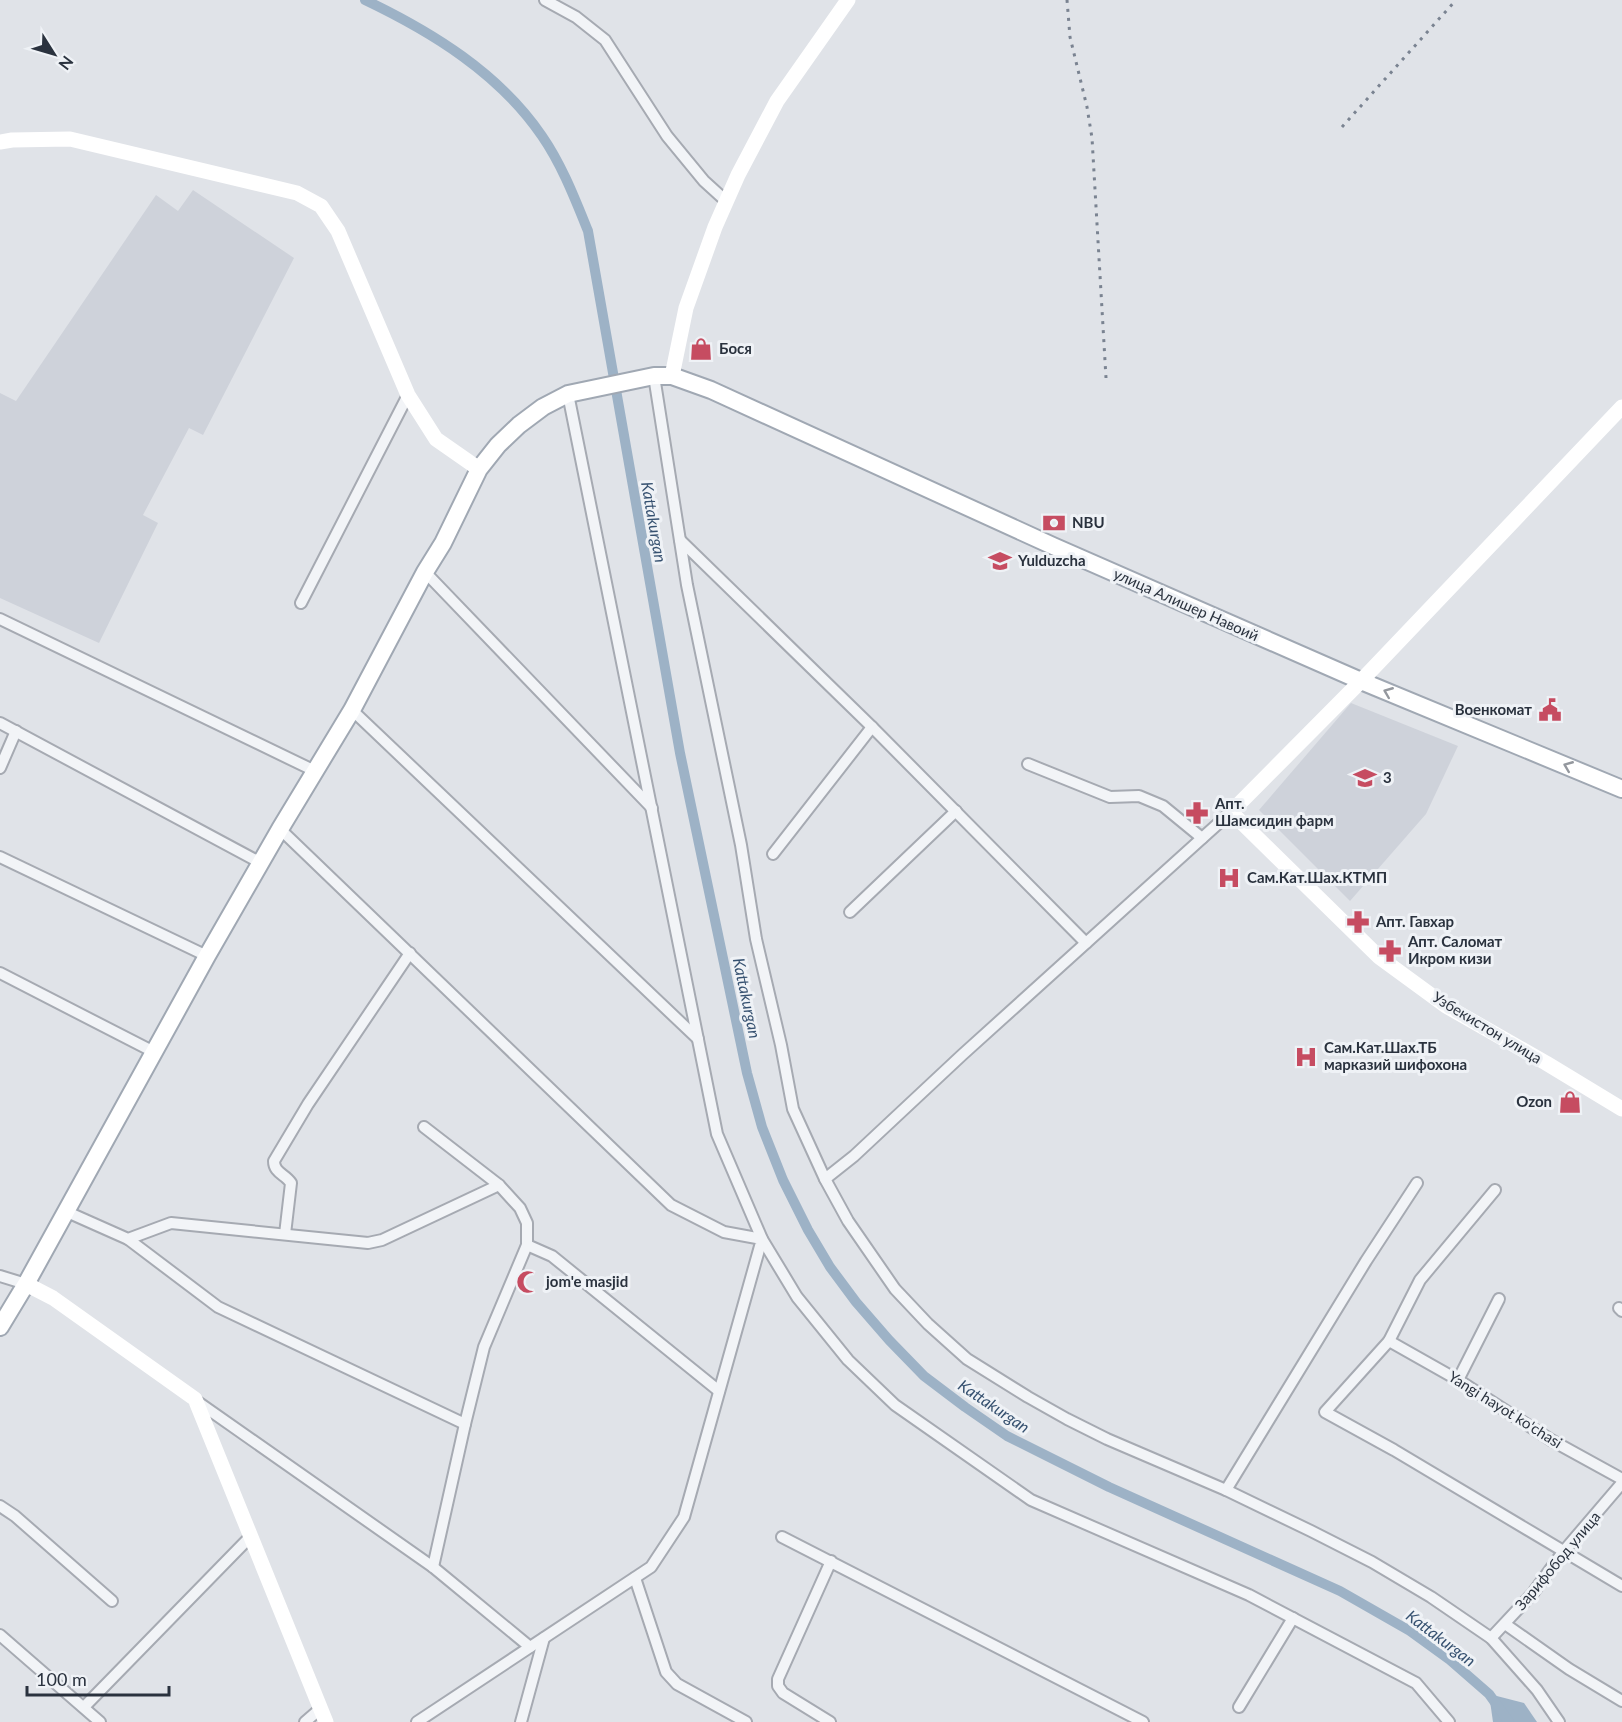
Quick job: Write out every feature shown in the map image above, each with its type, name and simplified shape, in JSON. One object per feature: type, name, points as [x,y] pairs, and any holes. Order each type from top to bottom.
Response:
[{"type":"main road","name":"улица Алишер Навоий","points":[[0,1327],[280,828],[352,710],[424,572],[443,543],[479,468],[519,425],[543,407],[568,394],[654,376],[672,376],[711,390],[1053,546],[1361,681],[1622,789]]},
{"type":"street","points":[[545,0],[576,17],[604,39],[667,136],[704,181],[726,201]]},
{"type":"street","points":[[672,376],[686,308],[726,201],[777,101],[848,0]]},
{"type":"street","points":[[0,142],[70,139],[297,193],[321,206],[338,231],[408,395],[436,439],[479,468]]},
{"type":"street","points":[[654,376],[687,585],[741,845],[756,939],[781,1045],[793,1109],[825,1179],[848,1221],[895,1289],[928,1324],[967,1359],[1067,1419],[1107,1439],[1226,1490],[1372,1562],[1447,1607],[1491,1638],[1537,1690],[1559,1722]]},
{"type":"street","points":[[568,394],[717,1134],[762,1239],[797,1297],[848,1360],[895,1405],[1031,1500],[1249,1595],[1416,1683],[1449,1722]]},
{"type":"street","points":[[301,603],[408,395]]},
{"type":"street","points":[[825,1179],[854,1156],[962,1055],[1231,812],[1361,681],[1621,411]]},
{"type":"street","points":[[680,540],[872,727],[1086,943]]},
{"type":"street","points":[[424,572],[652,808]]},
{"type":"street","points":[[0,619],[315,771]]},
{"type":"street","points":[[352,710],[698,1040]]},
{"type":"street","points":[[0,723],[261,863]]},
{"type":"street","points":[[773,854],[872,727]]},
{"type":"street","points":[[0,768],[16,731]]},
{"type":"street","points":[[1028,764],[1110,796],[1139,796],[1163,806],[1202,838]]},
{"type":"street","points":[[850,912],[956,811]]},
{"type":"street","name":"Узбекистон улица","points":[[1231,812],[1379,957],[1446,1006],[1622,1109]]},
{"type":"street","points":[[280,828],[672,1205],[724,1232],[762,1239]]},
{"type":"street","points":[[0,857],[207,956]]},
{"type":"street","points":[[285,1234],[291,1183],[286,1176],[278,1173],[274,1161],[308,1104],[410,953]]},
{"type":"street","points":[[0,973],[154,1052]]},
{"type":"street","points":[[424,1127],[499,1185],[520,1208],[527,1224],[527,1245],[484,1347],[433,1567]]},
{"type":"street","points":[[1226,1490],[1366,1261],[1417,1183]]},
{"type":"street","points":[[128,1239],[171,1223],[368,1243],[382,1240],[499,1185]]},
{"type":"street","points":[[1495,1190],[1420,1280],[1389,1341],[1325,1412],[1394,1450],[1622,1586]]},
{"type":"street","points":[[65,1211],[128,1239],[218,1307],[465,1424]]},
{"type":"street","points":[[417,1722],[651,1567],[684,1516],[762,1239]]},
{"type":"street","points":[[527,1245],[552,1256],[719,1392]]},
{"type":"street","points":[[0,1276],[26,1284],[53,1298],[433,1567],[530,1647]]},
{"type":"street","points":[[1458,1380],[1498,1299]]},
{"type":"street","name":"Yangi hayot ko'chasi","points":[[1389,1341],[1458,1380],[1551,1440],[1622,1481]]},
{"type":"street","points":[[195,1399],[323,1716],[305,1722]]},
{"type":"street","name":"Зарифобод улица","points":[[1491,1638],[1533,1593],[1563,1552],[1622,1481]]},
{"type":"street","points":[[0,1506],[15,1516],[111,1601]]},
{"type":"street","points":[[84,1707],[250,1537]]},
{"type":"street","points":[[782,1537],[1143,1722]]},
{"type":"street","points":[[830,1722],[813,1718],[783,1693],[778,1686],[778,1679],[831,1561]]},
{"type":"street","points":[[635,1578],[666,1672],[677,1684],[746,1722]]},
{"type":"street","points":[[1239,1707],[1293,1618]]},
{"type":"street","points":[[1505,1624],[1569,1669],[1622,1701]]},
{"type":"street","points":[[0,1635],[100,1722]]},
{"type":"street","points":[[521,1722],[544,1638]]},
{"type":"shaded area","points":[[193,190],[294,258],[203,435],[189,428],[143,515],[158,523],[99,643],[0,598],[0,393],[16,401],[156,195],[178,211]]},
{"type":"shaded area","name":"3","points":[[1351,703],[1458,746],[1426,814],[1350,901],[1259,810]]},
{"type":"water","points":[[1489,1694],[1524,1703],[1537,1722],[1493,1722]]},
{"type":"waterway","name":"Kattakurgan","points":[[365,0],[439,40],[485,74],[506,93],[525,113],[549,147],[568,182],[588,231],[680,753],[747,1073],[762,1127],[783,1180],[830,1267],[856,1302],[924,1376],[1007,1436],[1109,1487],[1340,1591],[1410,1631],[1450,1660],[1489,1694],[1509,1722]]},
{"type":"railway","points":[[1067,0],[1070,37],[1092,138],[1106,378]]},
{"type":"railway","points":[[1342,127],[1456,0]]},
{"type":"place","name":"Бося","points":[[701,349]]},
{"type":"place","name":"NBU","points":[[1054,523]]},
{"type":"place","name":"Yulduzcha","points":[[1000,561]]},
{"type":"place","name":"Военкомат","points":[[1550,710]]},
{"type":"place","name":"3","points":[[1365,778]]},
{"type":"place","name":"Апт. Шамсидин фарм","points":[[1197,813]]},
{"type":"place","name":"Сам.Кат.Шах.КТМП","points":[[1229,878]]},
{"type":"place","name":"Апт. Гавхар","points":[[1358,922]]},
{"type":"place","name":"Апт. Саломат Икром кизи","points":[[1390,951]]},
{"type":"place","name":"Сам.Кат.Шах.ТБ марказий шифохона","points":[[1306,1057]]},
{"type":"place","name":"Ozon","points":[[1570,1102]]},
{"type":"place","name":"jom'e masjid","points":[[528,1282]]}]
